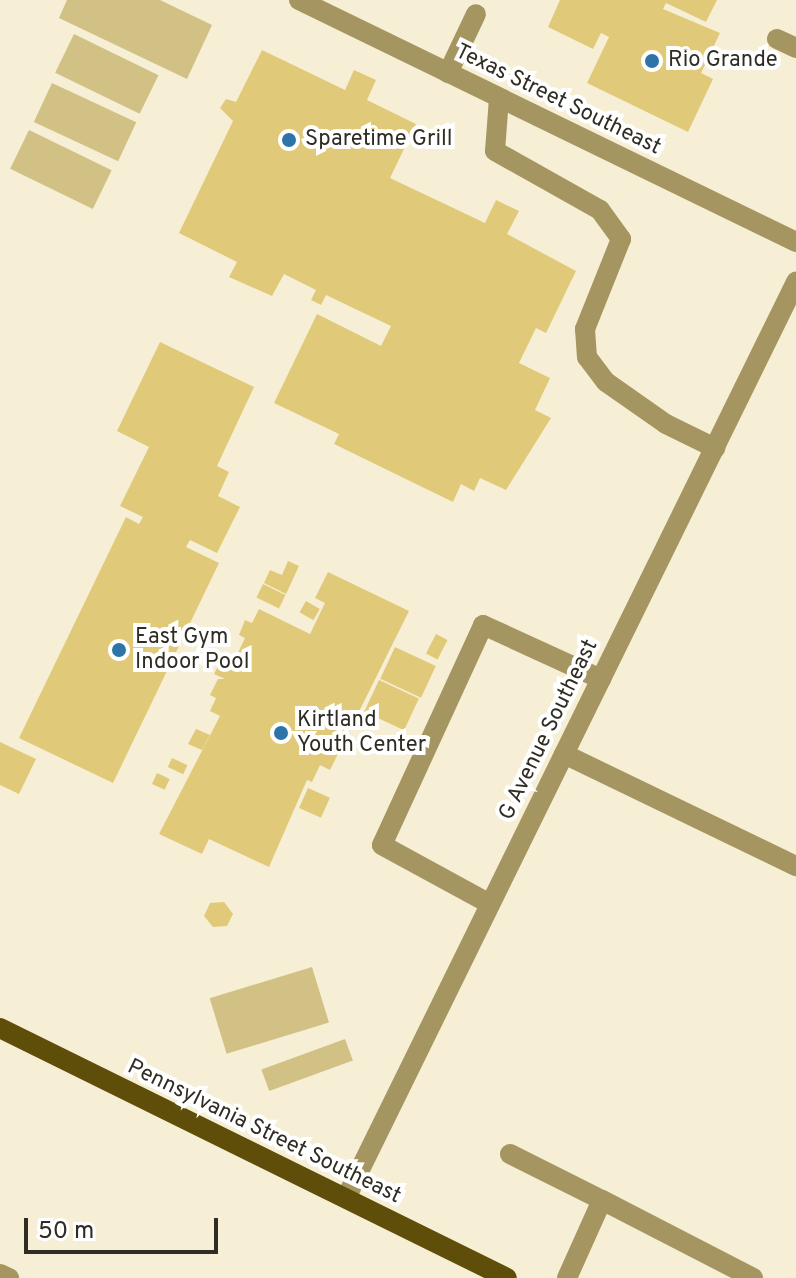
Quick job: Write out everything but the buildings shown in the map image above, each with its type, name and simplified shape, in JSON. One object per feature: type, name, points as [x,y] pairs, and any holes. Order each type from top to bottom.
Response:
[{"type":"main road","name":"Pennsylvania Street Southeast","points":[[0,1028],[507,1278]]},
{"type":"street","name":"Texas Street Southeast","points":[[299,0],[796,242]]},
{"type":"street","points":[[448,73],[476,14]]},
{"type":"street","points":[[499,98],[495,151],[600,210],[621,239],[585,329],[587,357],[606,382],[666,424],[715,448]]},
{"type":"street","name":"G Avenue Southeast","points":[[346,1198],[796,282]]},
{"type":"street","points":[[490,904],[385,850],[382,838],[483,625],[601,679]]},
{"type":"street","points":[[564,754],[796,866]]},
{"type":"street","points":[[510,1154],[753,1278]]},
{"type":"street","points":[[567,1278],[602,1200]]},
{"type":"street","points":[[0,1274],[9,1278]]},
{"type":"shaded area","points":[[67,0],[160,0],[212,25],[187,79],[59,18]]},
{"type":"shaded area","points":[[74,34],[158,75],[140,114],[55,73]]},
{"type":"shaded area","points":[[52,83],[136,122],[118,161],[34,122]]},
{"type":"shaded area","points":[[29,130],[112,170],[93,209],[10,169]]},
{"type":"shaded area","points":[[312,967],[329,1022],[227,1054],[210,998]]},
{"type":"shaded area","points":[[345,1039],[353,1061],[269,1091],[261,1069]]},
{"type":"place","name":"Rio Grande","points":[[652,61]]},
{"type":"place","name":"Sparetime Grill","points":[[289,140]]},
{"type":"place","name":"East Gym Indoor Pool","points":[[119,650]]},
{"type":"place","name":"Kirtland Youth Center","points":[[281,733]]}]
